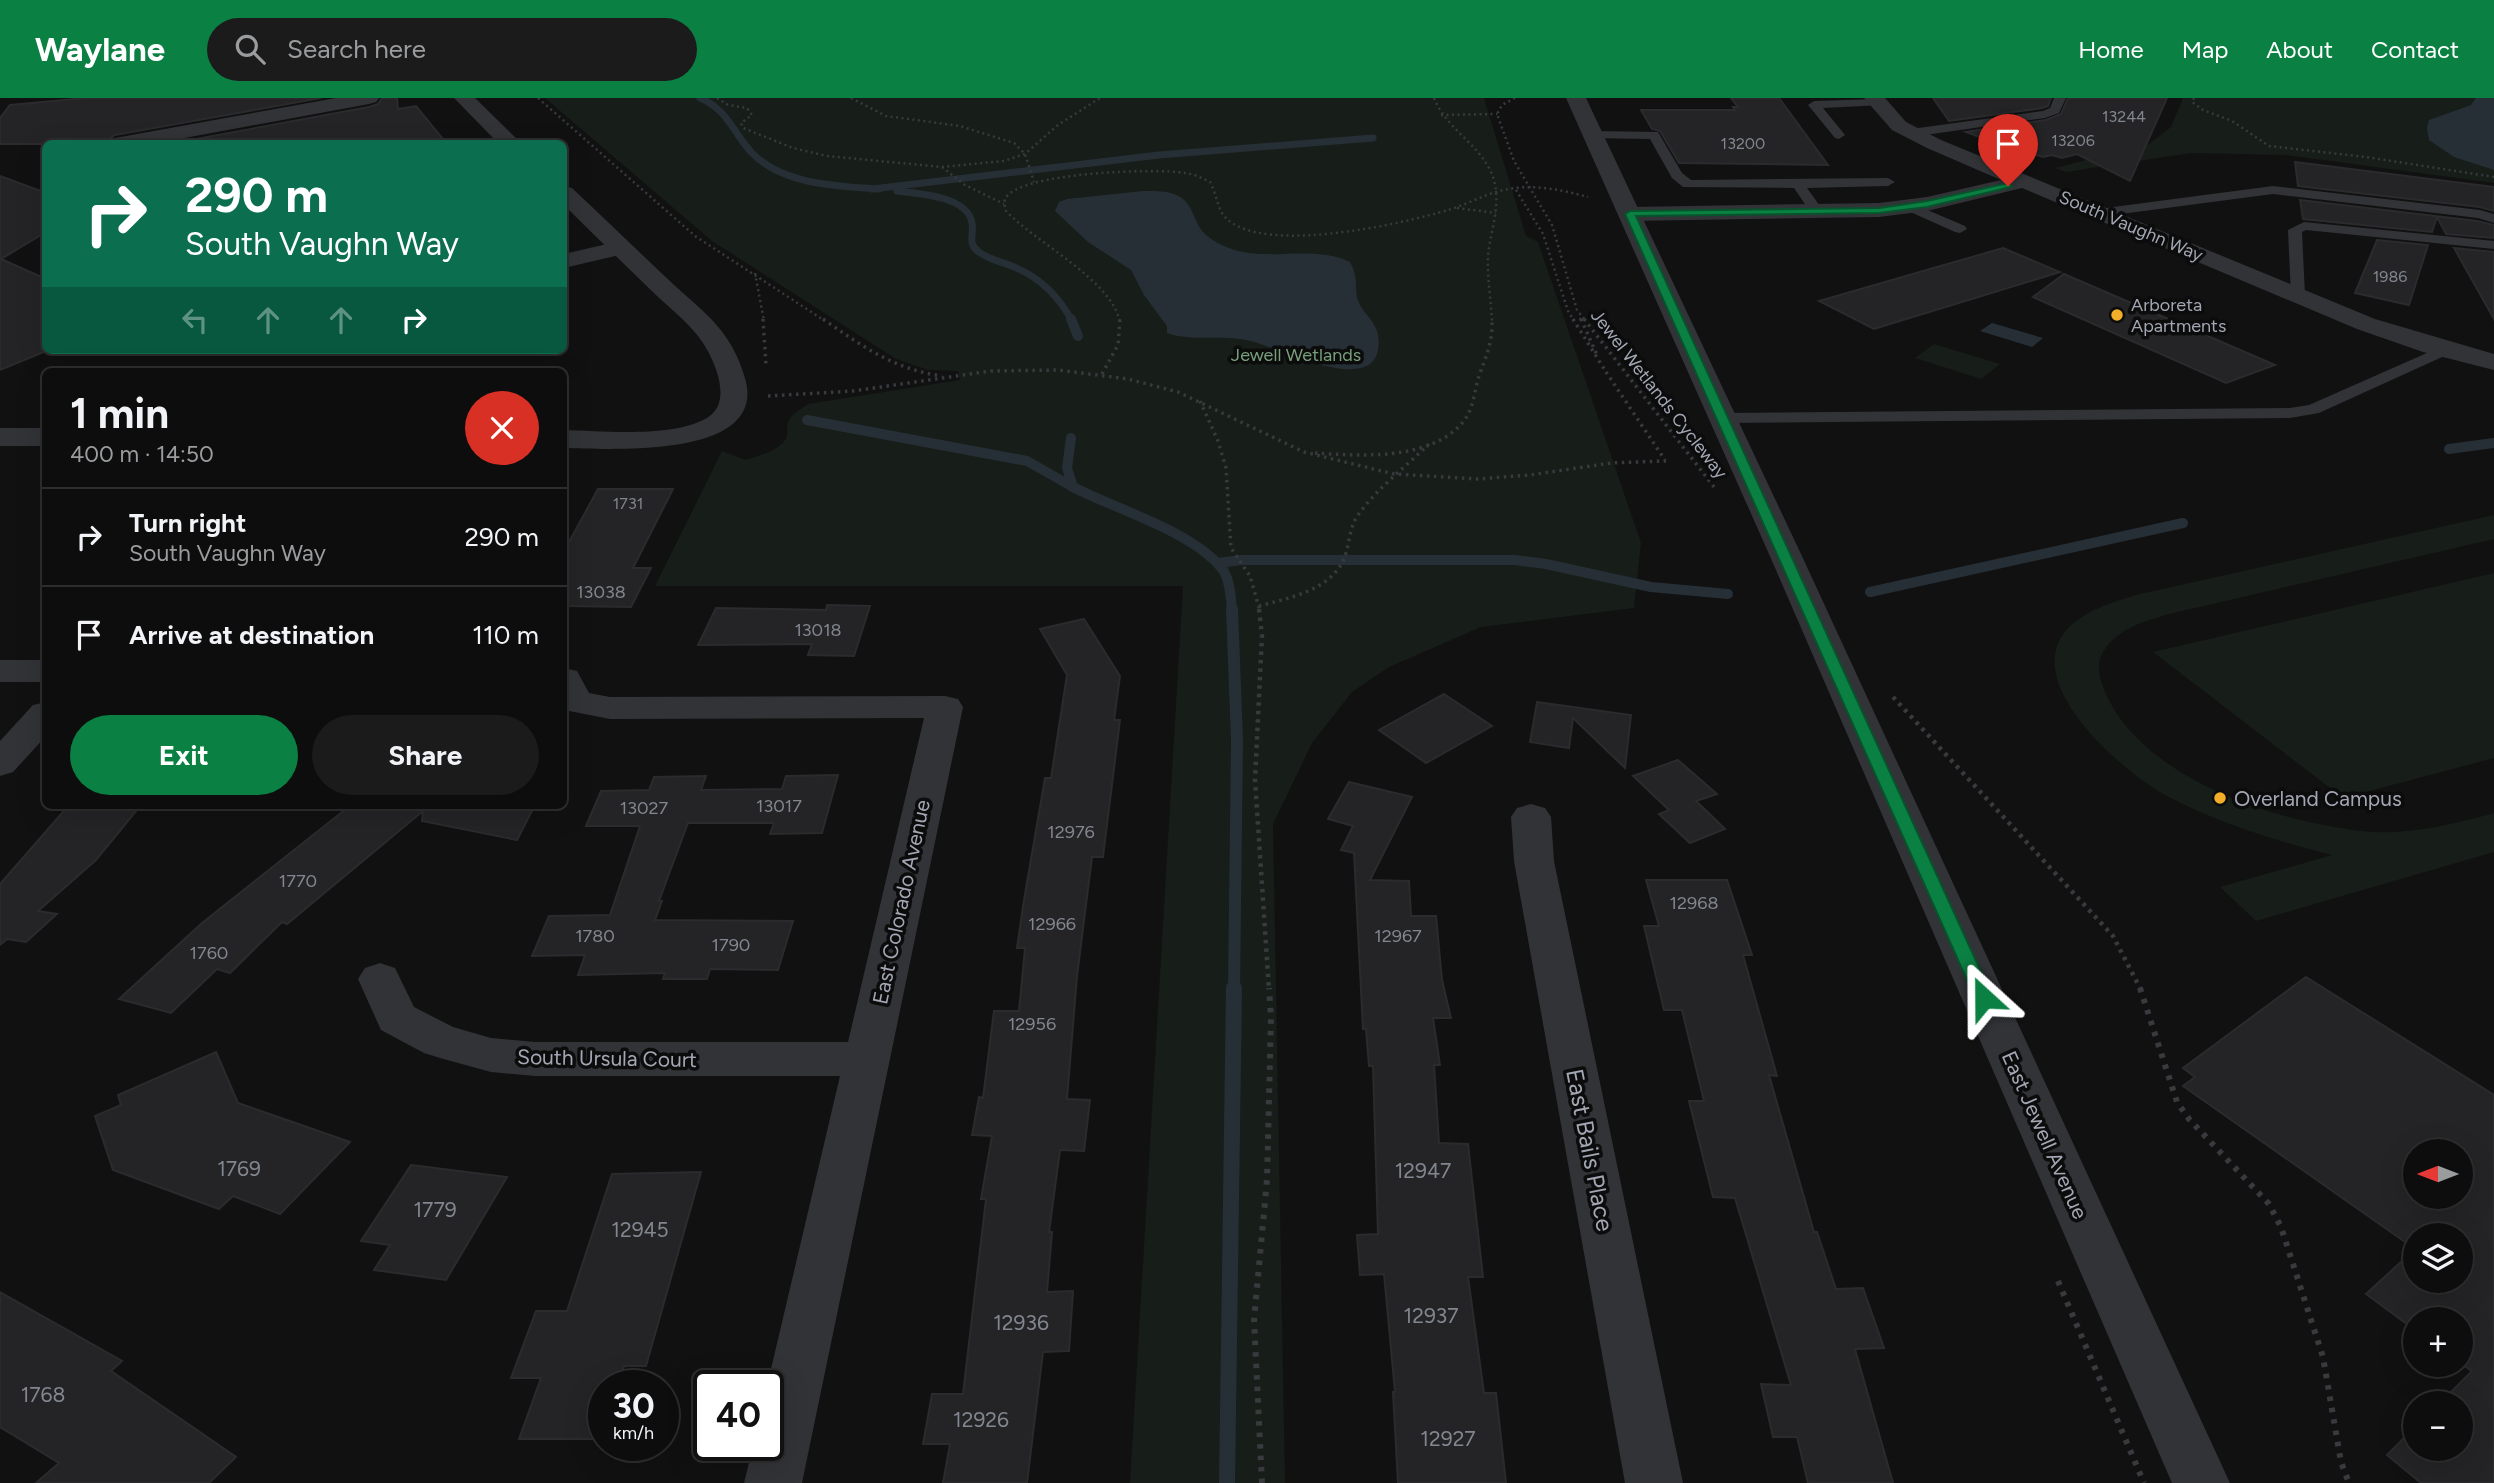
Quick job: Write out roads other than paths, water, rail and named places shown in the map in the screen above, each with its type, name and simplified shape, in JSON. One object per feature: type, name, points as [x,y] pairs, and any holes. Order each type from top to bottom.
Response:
[{"type":"street","points":[[137,140],[369,98]]},
{"type":"street","points":[[464,98],[508,140]]},
{"type":"street","name":"East Jewell Avenue","points":[[1576,98],[1723,418],[2201,1483]]},
{"type":"street","name":"South Vaughn Way","points":[[1877,101],[1892,120],[1911,133],[2098,213],[2366,324],[2445,350],[2494,362]]},
{"type":"street","points":[[1630,214],[1818,213],[1911,207],[2025,181]]},
{"type":"street","points":[[567,196],[709,332],[727,365],[734,386],[730,412],[724,420],[692,432],[639,439],[567,439]]},
{"type":"street","points":[[567,260],[620,248]]},
{"type":"street","points":[[0,437],[42,434]]},
{"type":"street","points":[[0,671],[42,671]]},
{"type":"street","name":"East Colorado Avenue","points":[[567,685],[575,702],[610,708],[944,707],[773,1483]]},
{"type":"street","points":[[0,764],[42,717]]},
{"type":"street","name":"East Bails Place","points":[[1531,817],[1534,861],[1654,1483]]},
{"type":"street","name":"South Ursula Court","points":[[380,979],[397,1018],[440,1041],[491,1055],[535,1059],[867,1059]]},
{"type":"lane","points":[[1911,133],[2045,114],[2055,110],[2060,98]]},
{"type":"lane","points":[[1811,102],[1877,101]]},
{"type":"lane","points":[[1811,102],[1839,135]]},
{"type":"lane","points":[[1592,135],[1654,135],[1676,175],[1688,184],[1888,182]]},
{"type":"lane","points":[[1798,184],[1818,213]]},
{"type":"lane","points":[[2098,213],[2273,190],[2480,215],[2494,219]]},
{"type":"lane","points":[[1911,207],[1960,229]]},
{"type":"lane","points":[[2298,296],[2295,230],[2304,226],[2494,245]]},
{"type":"lane","points":[[1723,418],[2290,413],[2313,409],[2445,350]]},
{"type":"waterway","points":[[700,98],[717,108],[751,152],[778,171],[811,182],[874,189]]},
{"type":"waterway","points":[[874,189],[1159,155],[1373,138]]},
{"type":"waterway","points":[[874,189],[879,189]]},
{"type":"waterway","points":[[897,191],[940,198],[961,207],[972,223],[972,242],[975,249],[1038,280],[1053,294],[1072,320]]},
{"type":"waterway","points":[[1072,320],[1078,336]]},
{"type":"waterway","points":[[807,420],[1027,461],[1073,487]]},
{"type":"waterway","points":[[1071,438],[1067,468],[1073,487]]},
{"type":"waterway","points":[[2449,449],[2494,443]]},
{"type":"waterway","points":[[1073,487],[1153,522],[1194,544],[1210,556],[1225,574],[1232,611]]},
{"type":"waterway","points":[[1870,592],[2183,523]]},
{"type":"waterway","points":[[1218,563],[1241,560],[1515,560],[1546,564],[1651,587],[1728,594]]},
{"type":"waterway","points":[[1232,609],[1237,740],[1234,990]]},
{"type":"waterway","points":[[1227,1483],[1234,988]]},
{"type":"place","name":"Arboreta Apartments","points":[[2117,315]]},
{"type":"place","name":"Overland Campus","points":[[2220,798]]},
{"type":"park label","name":"Jewell Wetlands","points":[[1296,355]]}]
